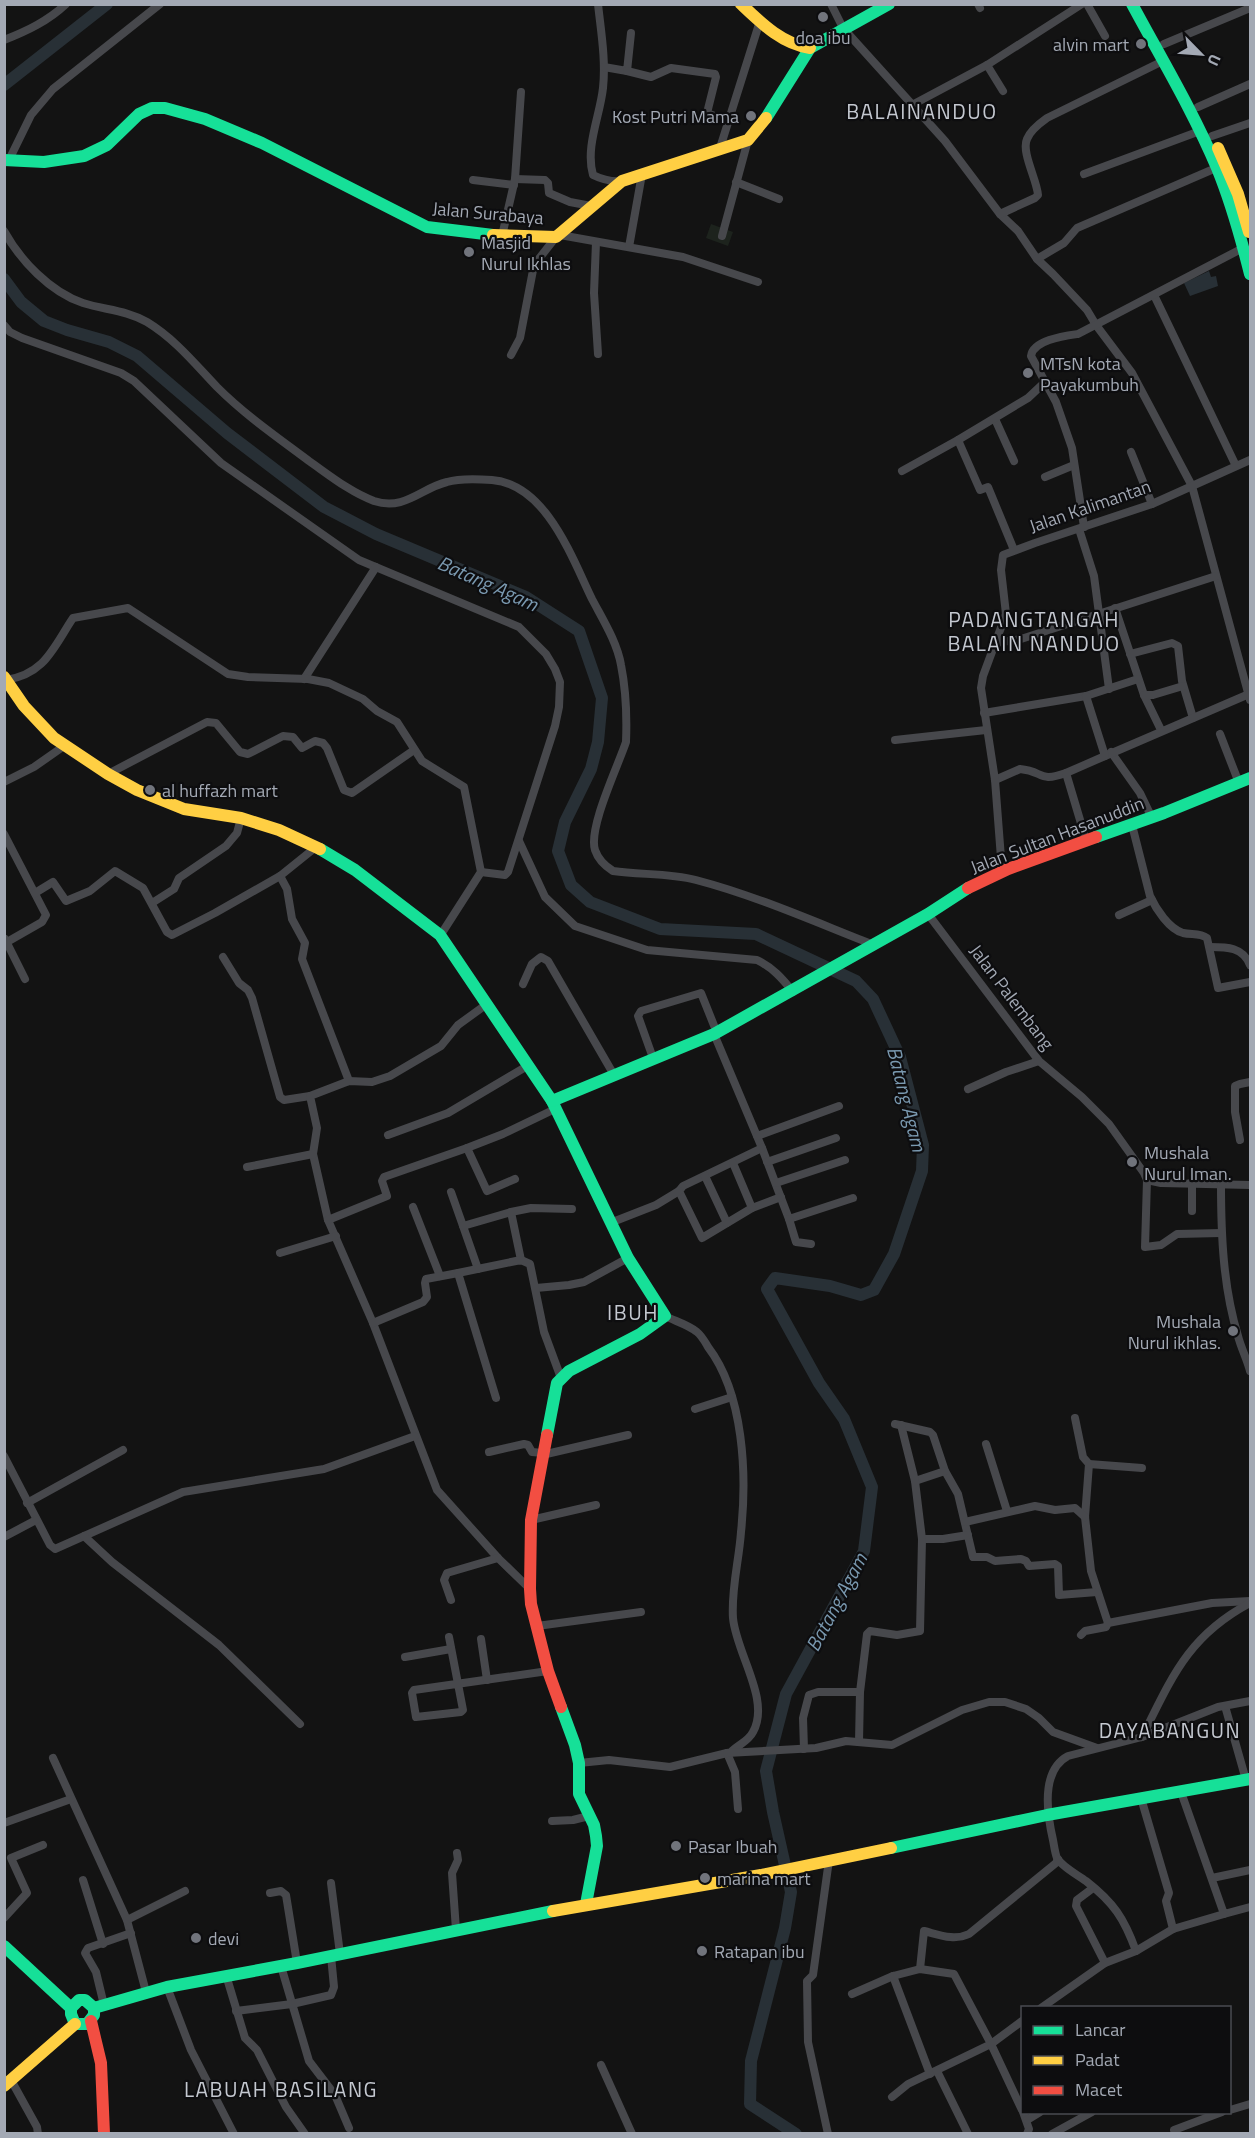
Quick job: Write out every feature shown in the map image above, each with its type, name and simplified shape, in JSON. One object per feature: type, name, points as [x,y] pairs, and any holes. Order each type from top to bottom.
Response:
[{"type":"main road","points":[[741,4],[760,21],[804,52]]},
{"type":"main road","points":[[1132,4],[1163,61],[1198,107],[1251,274]]},
{"type":"main road","points":[[1143,4],[1164,44],[1181,86],[1234,185],[1251,237]]},
{"type":"main road","points":[[748,140],[763,123],[804,52],[883,6]]},
{"type":"main road","name":"Jalan Surabaya","points":[[7,160],[72,159],[90,154],[106,145],[139,113],[152,108],[163,108],[190,114],[254,139],[427,227],[502,236],[558,236],[622,181],[748,140]]},
{"type":"main road","points":[[5,679],[24,706],[54,738],[108,774],[137,790],[184,809],[241,818],[279,830],[316,846],[355,870],[440,936],[529,1065],[553,1105],[628,1258],[665,1316],[640,1334],[569,1371],[561,1378],[554,1393],[531,1520],[530,1589],[537,1626],[548,1671],[575,1745],[579,1763],[579,1794],[594,1825],[597,1846],[586,1904]]},
{"type":"main road","name":"Jalan Sultan Hasanuddin","points":[[553,1105],[614,1075],[716,1033],[793,992],[928,914],[950,897],[1002,871],[1152,818],[1245,780]]},
{"type":"main road","points":[[70,2008],[74,2003],[85,2000],[99,2006],[146,1992],[226,1975],[522,1919],[586,1904],[761,1875],[1047,1815],[1248,1779]]},
{"type":"main road","points":[[4,1946],[70,2008],[75,2024]]},
{"type":"main road","points":[[8,2083],[75,2024],[87,2024],[91,2021],[99,2006]]},
{"type":"main road","points":[[91,2021],[101,2063],[104,2133]]},
{"type":"street","points":[[4,40],[55,15],[66,4]]},
{"type":"street","points":[[7,160],[32,116],[53,89],[160,4]]},
{"type":"street","points":[[598,4],[604,67],[603,90],[591,147],[592,171],[593,175],[608,181],[622,181]]},
{"type":"street","points":[[831,4],[843,28],[945,141],[1000,213],[1018,231],[1037,259],[1087,310],[1132,373],[1192,486],[1250,697],[1161,730],[1052,778],[1020,769],[995,780]]},
{"type":"street","points":[[912,105],[987,65],[1082,4]]},
{"type":"street","points":[[1087,4],[1105,36]]},
{"type":"street","points":[[1164,44],[1251,8]]},
{"type":"street","points":[[720,148],[760,21]]},
{"type":"street","points":[[627,71],[631,33]]},
{"type":"street","points":[[1000,213],[1038,195],[1026,146],[1028,137],[1038,125],[1047,118],[1163,61]]},
{"type":"street","points":[[987,65],[1003,91]]},
{"type":"street","points":[[604,67],[651,77],[671,69],[715,74],[707,113],[727,121]]},
{"type":"street","points":[[1198,107],[1251,84]]},
{"type":"street","points":[[502,236],[515,182],[521,92]]},
{"type":"street","points":[[1084,174],[1206,134],[1251,123]]},
{"type":"street","points":[[722,236],[748,140]]},
{"type":"street","points":[[1037,259],[1064,243],[1077,228],[1216,168]]},
{"type":"street","points":[[629,247],[642,174]]},
{"type":"street","points":[[473,180],[515,182],[545,180],[548,183],[549,194],[570,202],[591,206]]},
{"type":"street","points":[[736,182],[779,199]]},
{"type":"street","points":[[4,231],[25,262],[60,291],[83,303],[119,310],[147,322],[163,333],[229,398],[264,428],[335,480],[372,500],[381,502],[410,500],[448,481],[489,480],[508,484],[539,504],[553,521],[567,548],[612,639],[621,664],[626,742],[596,824],[595,849],[600,860],[613,871],[673,877],[709,884],[772,905],[874,945]]},
{"type":"street","points":[[511,355],[520,338],[534,265],[558,236],[683,257],[758,282]]},
{"type":"street","points":[[596,242],[594,292],[598,354]]},
{"type":"street","points":[[1109,689],[1094,576],[1081,528],[1072,448],[1056,402],[1031,356],[1035,347],[1064,336],[1078,334],[1243,248]]},
{"type":"street","points":[[1154,295],[1236,466]]},
{"type":"street","points":[[4,325],[10,332],[22,338],[111,370],[134,381],[221,463],[359,560],[519,627],[546,654],[560,682],[559,707],[519,842],[505,875],[481,872]]},
{"type":"street","points":[[902,471],[995,419],[1028,398],[1045,382]]},
{"type":"street","points":[[995,419],[1014,461]]},
{"type":"street","points":[[958,440],[980,490],[988,487],[1014,550]]},
{"type":"street","points":[[1131,452],[1152,504]]},
{"type":"street","name":"Jalan Kalimantan","points":[[996,643],[1006,614],[1001,570],[1003,555],[1152,504],[1251,460]]},
{"type":"street","points":[[1045,477],[1074,465]]},
{"type":"street","points":[[304,679],[376,567]]},
{"type":"street","points":[[1002,871],[995,780],[986,730],[982,682],[996,643],[1021,639],[1216,576]]},
{"type":"street","points":[[5,679],[22,678],[41,666],[73,618],[128,608],[228,674],[329,683],[363,699],[377,711],[397,722],[422,761],[464,788],[481,872],[440,936]]},
{"type":"street","points":[[1115,608],[1143,695],[1161,730]]},
{"type":"street","points":[[1130,654],[1172,643],[1179,648],[1183,686],[1193,718]]},
{"type":"street","points":[[984,713],[1086,696],[1138,680]]},
{"type":"street","points":[[1143,695],[1153,695],[1183,686]]},
{"type":"street","points":[[1086,696],[1108,754],[1127,772],[1152,818]]},
{"type":"street","points":[[108,774],[212,721],[244,754],[283,736],[292,737],[302,748],[315,741],[323,743],[344,790],[348,793],[352,793],[414,750]]},
{"type":"street","points":[[895,740],[986,730]]},
{"type":"street","points":[[1220,734],[1245,780]]},
{"type":"street","points":[[4,782],[34,767],[64,746]]},
{"type":"street","points":[[1066,773],[1086,840]]},
{"type":"street","points":[[152,903],[174,889],[179,878],[226,846],[237,833],[241,818]]},
{"type":"street","points":[[1132,825],[1152,900],[1180,932],[1203,935],[1209,940],[1218,988],[1251,982]]},
{"type":"street","points":[[4,834],[8,849],[45,912],[45,919],[6,940],[25,979]]},
{"type":"street","points":[[519,842],[545,897],[575,926],[647,950],[757,960],[779,975],[793,992]]},
{"type":"street","points":[[35,893],[53,882],[66,901],[90,891],[115,871],[141,886],[167,932],[172,935],[280,876],[316,846]]},
{"type":"street","points":[[280,876],[287,889],[292,919],[305,943],[302,959],[349,1081]]},
{"type":"street","points":[[1119,915],[1152,900]]},
{"type":"street","name":"Jalan Palembang","points":[[928,914],[1039,1061],[1082,1097],[1109,1124],[1147,1180]]},
{"type":"street","points":[[1210,947],[1239,950],[1251,965]]},
{"type":"street","points":[[223,957],[239,983],[248,990],[252,998],[280,1097],[285,1100],[310,1096],[349,1081],[372,1082],[405,1069],[444,1044],[458,1025],[487,1004]]},
{"type":"street","points":[[523,984],[535,960],[541,957],[548,961],[614,1075]]},
{"type":"street","points":[[653,1058],[638,1016],[640,1011],[701,993],[776,1183],[796,1242],[811,1244]]},
{"type":"street","points":[[968,1089],[1006,1072],[1039,1061]]},
{"type":"street","points":[[388,1135],[448,1113],[529,1065]]},
{"type":"street","points":[[1240,1140],[1235,1112],[1235,1086],[1251,1082]]},
{"type":"street","points":[[310,1096],[317,1128],[313,1155],[328,1220],[373,1323],[437,1490],[498,1558],[530,1589]]},
{"type":"street","points":[[328,1220],[387,1196],[382,1181],[384,1177],[503,1134],[553,1105]]},
{"type":"street","points":[[757,1136],[839,1106]]},
{"type":"street","points":[[767,1162],[836,1138]]},
{"type":"street","points":[[467,1148],[487,1191],[516,1179]]},
{"type":"street","points":[[610,1223],[656,1205],[683,1186],[762,1148]]},
{"type":"street","points":[[247,1167],[313,1155]]},
{"type":"street","points":[[776,1183],[845,1160]]},
{"type":"street","points":[[733,1163],[752,1208]]},
{"type":"street","points":[[705,1176],[727,1222]]},
{"type":"street","points":[[1221,1233],[1177,1234],[1161,1245],[1145,1247],[1147,1180],[1161,1183],[1251,1185]]},
{"type":"street","points":[[1192,1182],[1192,1211]]},
{"type":"street","points":[[1221,1184],[1221,1233],[1230,1300],[1238,1336],[1251,1371]]},
{"type":"street","points":[[679,1191],[702,1238],[752,1208],[781,1197]]},
{"type":"street","points":[[451,1192],[478,1269]]},
{"type":"street","points":[[789,1219],[853,1198]]},
{"type":"street","points":[[412,1207],[440,1276]]},
{"type":"street","points":[[463,1226],[511,1212],[542,1207],[572,1209]]},
{"type":"street","points":[[511,1212],[521,1260]]},
{"type":"street","points":[[280,1253],[336,1236]]},
{"type":"street","points":[[536,1288],[584,1282],[628,1258]]},
{"type":"street","points":[[373,1323],[423,1302],[427,1298],[426,1279],[521,1260],[530,1264],[544,1332],[561,1378]]},
{"type":"street","points":[[458,1273],[496,1398]]},
{"type":"street","points":[[665,1316],[697,1332],[715,1356],[728,1382],[739,1432],[742,1474],[741,1532],[733,1586],[733,1620],[759,1705],[752,1735],[745,1742],[737,1744],[729,1753]]},
{"type":"street","points":[[695,1409],[732,1397]]},
{"type":"street","points":[[1075,1418],[1083,1457],[1089,1464],[1085,1517],[1091,1571],[1108,1623]]},
{"type":"street","points":[[858,1742],[860,1692],[867,1634],[870,1631],[897,1635],[920,1631],[922,1539],[915,1481],[898,1424],[930,1432],[933,1435],[945,1471],[958,1494],[973,1557],[987,1557],[995,1561],[1021,1559],[1029,1566],[1055,1564],[1058,1566],[1059,1595],[1097,1592]]},
{"type":"street","points":[[489,1452],[524,1444],[528,1445],[532,1452],[542,1454],[628,1435]]},
{"type":"street","points":[[4,1456],[8,1471],[52,1548],[57,1548],[183,1491],[314,1471],[415,1436]]},
{"type":"street","points":[[986,1444],[1007,1511]]},
{"type":"street","points":[[27,1503],[123,1450]]},
{"type":"street","points":[[1089,1464],[1142,1468]]},
{"type":"street","points":[[915,1481],[945,1471]]},
{"type":"street","points":[[531,1520],[596,1505]]},
{"type":"street","points":[[965,1522],[1007,1511],[1040,1506],[1055,1510],[1075,1508],[1085,1517]]},
{"type":"street","points":[[4,1537],[36,1520]]},
{"type":"street","points":[[922,1539],[943,1539],[968,1535]]},
{"type":"street","points":[[84,1536],[112,1562],[219,1645],[300,1724]]},
{"type":"street","points":[[451,1599],[444,1580],[447,1573],[498,1558]]},
{"type":"street","points":[[1081,1635],[1085,1631],[1106,1627],[1108,1623],[1212,1603],[1251,1602]]},
{"type":"street","points":[[1142,1737],[1174,1675],[1198,1641],[1228,1615],[1251,1602]]},
{"type":"street","points":[[537,1626],[641,1612]]},
{"type":"street","points":[[449,1637],[459,1683],[463,1711],[420,1717],[415,1715],[412,1691],[459,1683],[548,1671]]},
{"type":"street","points":[[482,1639],[487,1680]]},
{"type":"street","points":[[405,1657],[452,1649]]},
{"type":"street","points":[[804,1749],[803,1718],[808,1695],[818,1692],[860,1692]]},
{"type":"street","points":[[1136,1951],[1125,1923],[1112,1905],[1058,1859],[1047,1815],[1053,1770],[1059,1760],[1068,1756],[1142,1737],[1202,1713],[1251,1701]]},
{"type":"street","points":[[579,1763],[609,1760],[670,1767],[752,1750],[804,1749],[846,1741],[892,1745],[962,1710],[989,1702],[1005,1702],[1026,1709],[1058,1735],[1097,1748]]},
{"type":"street","points":[[1225,1706],[1248,1779]]},
{"type":"street","points":[[729,1753],[735,1772],[738,1809]]},
{"type":"street","points":[[53,1758],[127,1920],[146,1992]]},
{"type":"street","points":[[1181,1791],[1224,1914]]},
{"type":"street","points":[[1141,1798],[1169,1893],[1166,1901],[1173,1929]]},
{"type":"street","points":[[4,1823],[71,1799]]},
{"type":"street","points":[[552,1821],[573,1820],[589,1816]]},
{"type":"street","points":[[4,1918],[27,1892],[11,1858],[43,1845]]},
{"type":"street","points":[[456,1930],[452,1873],[458,1860],[457,1853]]},
{"type":"street","points":[[920,1969],[924,1931],[947,1938],[969,1934],[1058,1859]]},
{"type":"street","points":[[828,2133],[808,2042],[807,1981],[813,1975],[830,1860]]},
{"type":"street","points":[[1212,1878],[1251,1870]]},
{"type":"street","points":[[84,1880],[104,1944]]},
{"type":"street","points":[[236,2012],[292,2004],[332,1995],[335,1955],[331,1883]]},
{"type":"street","points":[[1093,1888],[1077,1900],[1076,1905],[1105,1963]]},
{"type":"street","points":[[127,1920],[185,1891]]},
{"type":"street","points":[[270,1893],[281,1891],[286,1895],[297,1963]]},
{"type":"street","points":[[1042,2006],[1105,1963],[1136,1951],[1173,1929],[1251,1907]]},
{"type":"street","points":[[99,2006],[96,1972],[85,1953],[88,1948],[130,1933]]},
{"type":"street","points":[[281,1966],[309,2061],[335,2095],[349,2128]]},
{"type":"street","points":[[852,1994],[893,1976],[920,1969],[954,1974],[1021,2108]]},
{"type":"street","points":[[226,1975],[245,2038],[257,2050],[286,2108],[305,2133]]},
{"type":"street","points":[[893,1976],[933,2072],[968,2133]]},
{"type":"street","points":[[167,1987],[191,2050],[234,2133]]},
{"type":"street","points":[[892,2097],[908,2084],[991,2044],[1021,2022]]},
{"type":"street","points":[[601,2065],[632,2133]]},
{"type":"street","points":[[8,2083],[37,2127],[38,2133]]},
{"type":"street","points":[[1231,2110],[1251,2104]]},
{"type":"street","points":[[1024,2114],[1029,2129],[1027,2133]]},
{"type":"street","points":[[1052,2133],[1088,2114]]},
{"type":"street","points":[[1175,2133],[1174,2130],[1214,2114]]},
{"type":"shaded area","points":[[711,224],[733,232],[728,246],[706,238]]},
{"type":"shaded area","points":[[1209,271],[1211,277],[1216,276],[1218,286],[1190,296],[1184,283]]},
{"type":"waterway","name":"Batang Agam","points":[[4,85],[107,4]]},
{"type":"waterway","name":"Batang Agam","points":[[4,279],[21,302],[44,321],[109,342],[137,356],[227,433],[324,507],[376,534],[526,597],[579,631],[602,698],[598,742],[591,769],[565,822],[558,851],[571,885],[590,902],[660,929],[756,934],[856,981],[873,999],[900,1057],[923,1145],[922,1171],[894,1254],[874,1290],[861,1295],[830,1286],[775,1278],[767,1289],[819,1383],[844,1419],[872,1487],[864,1551],[786,1694],[766,1771],[791,1892],[785,1928],[751,2061],[750,2104],[796,2134]]},
{"type":"traffic: fast","points":[[766,118],[810,48],[889,4]]},
{"type":"traffic: fast","points":[[1132,4],[1208,147],[1227,194],[1250,274]]},
{"type":"traffic: fast","points":[[4,160],[44,162],[84,156],[107,145],[139,114],[152,108],[165,108],[205,119],[262,143],[427,227],[493,235]]},
{"type":"traffic: fast","points":[[1096,837],[1164,813],[1250,778]]},
{"type":"traffic: fast","points":[[320,849],[355,870],[440,935],[552,1101],[628,1258],[665,1316],[640,1334],[569,1371],[557,1383],[547,1435]]},
{"type":"traffic: fast","points":[[552,1101],[714,1034],[928,914],[968,888]]},
{"type":"traffic: fast","points":[[561,1707],[579,1763],[579,1794],[594,1825],[596,1836],[597,1846],[586,1904]]},
{"type":"traffic: fast","points":[[891,1848],[1047,1815],[1250,1779]]},
{"type":"traffic: fast","points":[[94,2008],[167,1987],[553,1911]]},
{"type":"traffic: fast","points":[[4,1946],[71,2008]]},
{"type":"traffic: fast","points":[[79,2000],[85,2000],[94,2008],[94,2015],[87,2024],[75,2024],[71,2014],[71,2008],[79,2000]]},
{"type":"traffic: slow","points":[[741,4],[781,37],[810,48]]},
{"type":"traffic: slow","points":[[493,235],[556,237],[622,181],[748,140],[766,118]]},
{"type":"traffic: slow","points":[[1218,148],[1238,194],[1249,232]]},
{"type":"traffic: slow","points":[[4,677],[24,706],[54,738],[108,774],[137,790],[184,809],[241,818],[279,830],[320,849]]},
{"type":"traffic: slow","points":[[553,1911],[761,1875],[891,1848]]},
{"type":"traffic: slow","points":[[4,2086],[75,2024]]},
{"type":"traffic: jam","points":[[968,888],[1008,869],[1096,837]]},
{"type":"traffic: jam","points":[[547,1435],[531,1520],[530,1589],[531,1604],[548,1671],[561,1707]]},
{"type":"traffic: jam","points":[[91,2021],[101,2063],[104,2134]]},
{"type":"place","name":"doa ibu","points":[[823,17]]},
{"type":"place","name":"alvin mart","points":[[1141,44]]},
{"type":"place","name":"Kost Putri Mama","points":[[751,116]]},
{"type":"place","name":"Masjid Nurul Ikhlas","points":[[469,252]]},
{"type":"place","name":"MTsN kota Payakumbuh","points":[[1028,373]]},
{"type":"place","name":"al huffazh mart","points":[[150,790]]},
{"type":"place","name":"Mushala Nurul Iman.","points":[[1132,1162]]},
{"type":"place","name":"Mushala Nurul ikhlas.","points":[[1233,1331]]},
{"type":"place","name":"Pasar Ibuah","points":[[676,1846]]},
{"type":"place","name":"marina mart","points":[[705,1878]]},
{"type":"place","name":"devi","points":[[196,1938]]},
{"type":"place","name":"Ratapan ibu","points":[[702,1951]]},
{"type":"district","name":"BALAINANDUO","points":[[922,111]]},
{"type":"district","name":"PADANGTANGAH BALAIN NANDUO","points":[[1034,631]]},
{"type":"district","name":"IBUH","points":[[633,1312]]},
{"type":"district","name":"DAYABANGUN","points":[[1170,1730]]},
{"type":"district","name":"LABUAH BASILANG","points":[[281,2089]]}]
